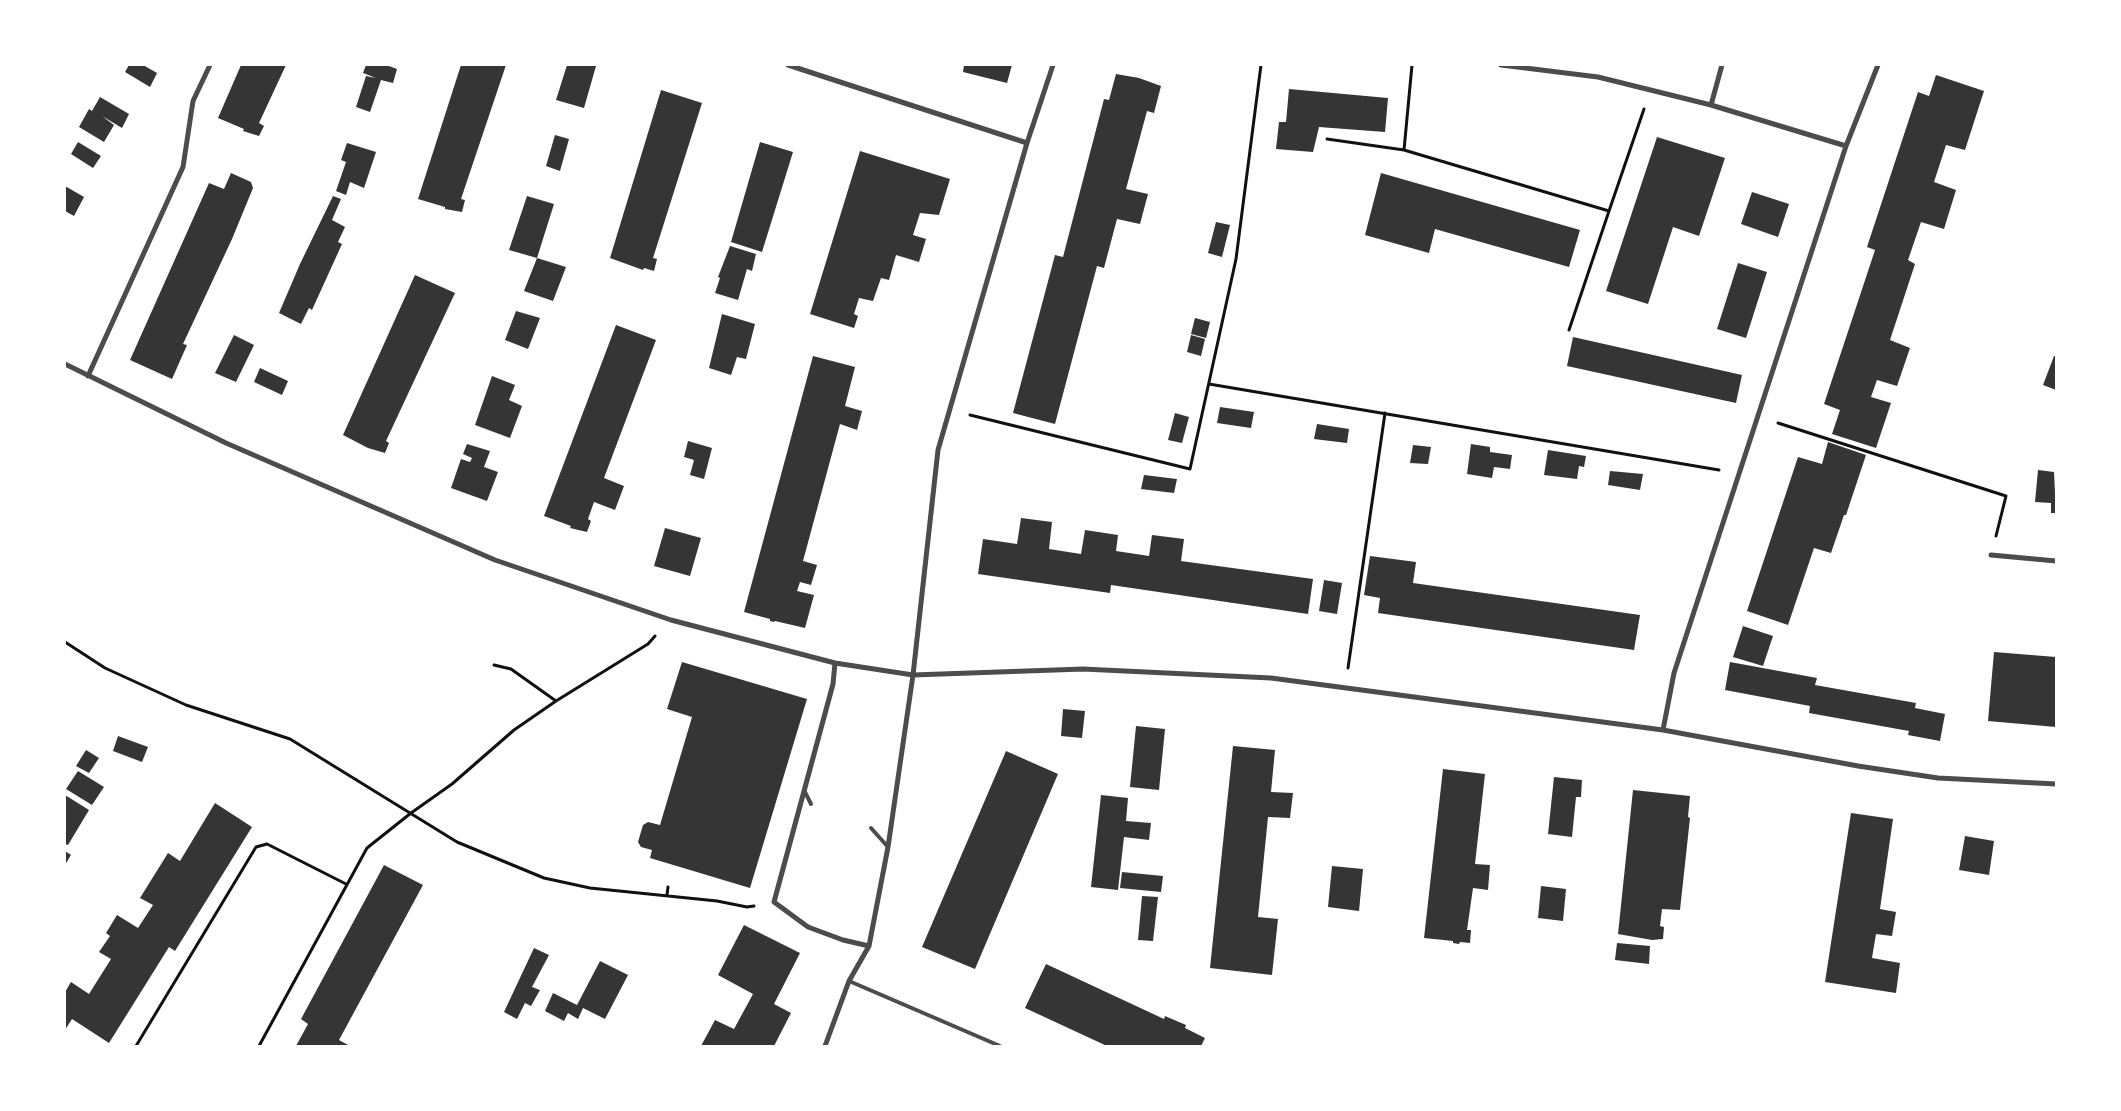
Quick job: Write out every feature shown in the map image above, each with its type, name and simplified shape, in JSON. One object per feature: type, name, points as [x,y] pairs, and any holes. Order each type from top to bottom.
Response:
[{"type":"street","points":[[88,376],[183,167],[193,101],[210,65]]},
{"type":"street","points":[[788,65],[1028,143]]},
{"type":"street","points":[[825,1046],[849,981],[869,946],[888,847],[913,675],[938,450],[1028,143],[1053,65]]},
{"type":"street","points":[[1501,65],[1598,77],[1711,105],[1846,146]]},
{"type":"street","points":[[1711,105],[1722,65]]},
{"type":"street","points":[[1663,730],[1674,672],[1846,146],[1878,65]]},
{"type":"street","points":[[65,364],[226,443],[495,560],[671,620],[835,663],[913,675],[1083,669],[1271,678],[1663,730],[1858,766],[1938,778],[2056,784]]},
{"type":"street","points":[[1991,556],[2056,561]]},
{"type":"street","points":[[835,663],[833,684],[774,902],[808,926],[843,940],[869,946]]},
{"type":"lane","points":[[804,790],[811,804]]},
{"type":"lane","points":[[871,828],[888,847]]},
{"type":"lane","points":[[849,981],[1000,1046]]},
{"type":"path","points":[[950,410],[1190,468],[1236,259],[1261,65]]},
{"type":"path","points":[[1404,150],[1412,65]]},
{"type":"path","points":[[1569,330],[1650,90]]},
{"type":"path","points":[[1327,139],[1404,150],[1608,211]]},
{"type":"path","points":[[1209,384],[1739,473]]},
{"type":"path","points":[[1346,688],[1385,413]]},
{"type":"path","points":[[1758,416],[2006,496],[1991,556]]},
{"type":"path","points":[[259,1046],[367,848],[452,784],[514,730],[556,701],[648,644],[671,620]]},
{"type":"path","points":[[65,642],[105,668],[186,705],[290,739],[457,842],[544,878],[590,888],[717,901],[747,908],[774,902]]},
{"type":"path","points":[[494,666],[511,670],[556,701]]},
{"type":"path","points":[[136,1046],[256,847],[267,844],[346,884]]},
{"type":"path","points":[[667,895],[668,887]]},
{"type":"building","points":[[129,65],[143,65],[157,73],[150,87],[125,72]]},
{"type":"building","points":[[241,65],[286,65],[259,123],[264,126],[259,136],[243,131],[244,129],[218,118]]},
{"type":"building","points":[[366,65],[386,65],[397,69],[393,83],[381,80],[370,112],[356,107],[366,76],[376,78],[363,73]]},
{"type":"building","points":[[461,65],[506,65],[461,199],[465,200],[462,212],[445,209],[445,207],[418,199]]},
{"type":"building","points":[[567,65],[596,66],[584,108],[556,100]]},
{"type":"building","points":[[964,65],[1012,65],[1007,83],[963,72]]},
{"type":"building","points":[[1116,74],[1139,78],[1161,86],[1154,113],[1147,111],[1126,189],[1148,194],[1140,224],[1117,219],[1104,268],[1097,266],[1055,424],[1013,413],[1055,255],[1063,257],[1104,99],[1109,100]]},
{"type":"building","points":[[1936,75],[1984,91],[1965,150],[1946,145],[1934,182],[1956,190],[1944,229],[1921,222],[1908,260],[1915,264],[1890,340],[1910,348],[1897,386],[1877,380],[1871,397],[1891,403],[1876,448],[1832,434],[1840,410],[1824,404],[1875,250],[1867,247],[1918,92],[1929,96]]},
{"type":"building","points":[[1289,89],[1388,98],[1385,132],[1319,127],[1313,152],[1276,149],[1279,122],[1286,122]]},
{"type":"building","points":[[661,90],[702,103],[653,258],[657,259],[654,271],[644,268],[643,270],[610,258]]},
{"type":"building","points":[[100,97],[129,114],[122,128],[102,116],[114,125],[104,142],[79,127],[89,109],[92,111]]},
{"type":"building","points":[[555,135],[569,139],[560,171],[546,166]]},
{"type":"building","points":[[1657,137],[1725,158],[1699,236],[1673,227],[1648,304],[1606,291]]},
{"type":"building","points":[[78,142],[101,156],[93,168],[71,154]]},
{"type":"building","points":[[760,142],[793,152],[762,252],[731,242]]},
{"type":"building","points":[[347,143],[376,152],[364,188],[350,182],[346,195],[336,191],[346,162],[341,160]]},
{"type":"building","points":[[860,151],[950,179],[939,215],[920,213],[913,235],[926,239],[919,262],[896,255],[889,280],[881,278],[873,301],[859,298],[854,314],[858,316],[854,328],[810,314]]},
{"type":"building","points":[[231,173],[251,182],[253,188],[232,239],[183,344],[187,345],[172,379],[130,360],[209,183],[224,189]]},
{"type":"building","points":[[1381,173],[1580,230],[1569,267],[1435,229],[1429,253],[1365,235]]},
{"type":"building","points":[[65,186],[84,197],[74,216],[65,211]]},
{"type":"building","points":[[1752,192],[1789,204],[1778,237],[1741,224]]},
{"type":"building","points":[[333,196],[341,199],[332,220],[345,227],[338,242],[342,244],[312,310],[309,308],[301,324],[279,313]]},
{"type":"building","points":[[527,196],[554,204],[537,258],[509,250]]},
{"type":"building","points":[[1216,222],[1230,225],[1222,257],[1208,253]]},
{"type":"building","points":[[730,246],[756,254],[752,271],[747,269],[738,300],[715,293],[720,278],[718,277]]},
{"type":"building","points":[[537,258],[566,267],[553,301],[524,291]]},
{"type":"building","points":[[1738,263],[1767,272],[1746,338],[1717,329]]},
{"type":"building","points":[[415,275],[455,293],[386,441],[389,443],[385,453],[368,448],[343,435]]},
{"type":"building","points":[[516,311],[540,318],[528,349],[505,340]]},
{"type":"building","points":[[722,314],[755,324],[746,359],[737,357],[731,375],[709,368]]},
{"type":"building","points":[[1195,318],[1210,322],[1206,338],[1191,334]]},
{"type":"building","points":[[616,325],[656,340],[604,478],[624,486],[615,510],[594,502],[588,519],[591,521],[587,532],[570,528],[571,526],[544,516]]},
{"type":"building","points":[[234,335],[254,345],[236,382],[215,373]]},
{"type":"building","points":[[1191,335],[1205,339],[1201,356],[1187,352]]},
{"type":"building","points":[[1573,337],[1742,375],[1736,403],[1567,366]]},
{"type":"building","points":[[813,356],[855,367],[845,406],[862,411],[857,430],[840,424],[803,561],[817,565],[811,585],[800,582],[797,591],[814,595],[805,628],[770,621],[770,619],[744,612]]},
{"type":"building","points":[[2054,356],[2056,356],[2056,390],[2043,385]]},
{"type":"building","points":[[260,368],[288,381],[282,395],[254,382]]},
{"type":"building","points":[[492,376],[515,385],[509,400],[522,406],[510,438],[475,425]]},
{"type":"building","points":[[1220,407],[1254,412],[1251,428],[1217,423]]},
{"type":"building","points":[[1175,413],[1189,417],[1182,443],[1168,440]]},
{"type":"building","points":[[1317,424],[1349,429],[1347,443],[1314,439]]},
{"type":"building","points":[[688,441],[712,448],[704,479],[690,475],[694,460],[684,457]]},
{"type":"building","points":[[1828,442],[1866,455],[1831,553],[1814,548],[1788,625],[1747,611],[1798,457],[1822,464]]},
{"type":"building","points":[[467,444],[490,451],[484,467],[498,472],[487,501],[451,488],[461,459],[470,462],[472,458],[463,454]]},
{"type":"building","points":[[1471,444],[1490,447],[1490,452],[1512,455],[1510,469],[1494,467],[1492,478],[1467,474]]},
{"type":"building","points":[[1413,445],[1431,447],[1428,464],[1410,463]]},
{"type":"building","points":[[1548,450],[1586,456],[1584,467],[1579,466],[1577,479],[1544,475]]},
{"type":"building","points":[[2038,470],[2054,472],[2056,513],[2051,513],[2051,503],[2035,502]]},
{"type":"building","points":[[1610,471],[1643,474],[1640,490],[1608,485]]},
{"type":"building","points":[[1144,475],[1177,479],[1174,493],[1141,489]]},
{"type":"building","points":[[1021,518],[1052,522],[1049,549],[1081,554],[1085,530],[1118,535],[1116,551],[1149,556],[1152,535],[1184,539],[1181,561],[1313,579],[1308,614],[1111,585],[1110,593],[978,574],[983,539],[1017,544]]},
{"type":"building","points":[[665,528],[701,538],[690,576],[654,566]]},
{"type":"building","points":[[1370,556],[1416,562],[1413,583],[1640,615],[1634,650],[1378,613],[1380,598],[1364,595]]},
{"type":"building","points":[[1324,580],[1342,583],[1337,614],[1319,611]]},
{"type":"building","points":[[1743,626],[1773,636],[1763,666],[1733,657]]},
{"type":"building","points":[[1994,652],[2056,657],[2056,727],[1988,721]]},
{"type":"building","points":[[682,662],[807,699],[750,888],[650,858],[652,850],[641,847],[638,842],[643,825],[648,822],[660,825],[692,717],[667,709]]},
{"type":"building","points":[[1730,662],[1817,678],[1815,685],[1916,703],[1915,708],[1945,714],[1940,741],[1908,735],[1909,731],[1809,713],[1810,706],[1725,690]]},
{"type":"building","points":[[1063,709],[1085,711],[1082,738],[1061,736]]},
{"type":"building","points":[[1136,726],[1165,729],[1159,790],[1130,787]]},
{"type":"building","points":[[118,736],[148,747],[142,762],[113,751]]},
{"type":"building","points":[[1233,746],[1275,750],[1271,792],[1293,793],[1290,818],[1268,817],[1258,917],[1278,919],[1272,975],[1210,968]]},
{"type":"building","points":[[86,750],[99,758],[89,773],[76,766]]},
{"type":"building","points":[[1006,751],[1058,774],[975,969],[922,947]]},
{"type":"building","points":[[1443,769],[1485,774],[1475,864],[1490,865],[1488,890],[1473,888],[1467,930],[1471,930],[1470,943],[1460,942],[1459,944],[1453,943],[1453,941],[1424,938]]},
{"type":"building","points":[[78,771],[104,787],[92,805],[66,789]]},
{"type":"building","points":[[1554,777],[1582,780],[1581,797],[1576,797],[1572,837],[1548,834]]},
{"type":"building","points":[[1633,790],[1690,796],[1688,817],[1690,818],[1680,910],[1662,909],[1660,926],[1664,927],[1663,939],[1652,940],[1618,934]]},
{"type":"building","points":[[65,795],[89,810],[68,845],[65,844]]},
{"type":"building","points":[[1101,795],[1128,798],[1126,821],[1151,823],[1149,840],[1124,837],[1118,890],[1091,887]]},
{"type":"building","points":[[215,803],[252,827],[175,951],[169,947],[109,1043],[72,1019],[65,1030],[65,992],[71,982],[89,994],[111,959],[99,952],[110,936],[106,933],[117,915],[138,928],[153,905],[140,898],[168,853],[180,861]]},
{"type":"building","points":[[1851,813],[1893,819],[1880,909],[1896,912],[1892,936],[1876,934],[1872,958],[1900,963],[1896,993],[1825,982]]},
{"type":"building","points":[[1965,836],[1994,841],[1989,875],[1959,870]]},
{"type":"building","points":[[65,851],[71,855],[65,865]]},
{"type":"building","points":[[384,865],[423,885],[339,1040],[350,1046],[296,1046],[308,1024],[301,1019]]},
{"type":"building","points":[[1332,866],[1363,869],[1359,911],[1328,907]]},
{"type":"building","points":[[1122,872],[1163,876],[1161,892],[1120,888]]},
{"type":"building","points":[[1541,886],[1566,889],[1563,921],[1538,918]]},
{"type":"building","points":[[1142,896],[1158,897],[1153,941],[1138,940]]},
{"type":"building","points":[[744,925],[800,953],[774,1004],[791,1013],[774,1046],[701,1046],[715,1020],[734,1029],[753,994],[718,975]]},
{"type":"building","points":[[1617,943],[1650,946],[1649,964],[1615,960]]},
{"type":"building","points":[[534,948],[549,955],[532,987],[540,990],[531,1006],[525,1003],[517,1019],[504,1012]]},
{"type":"building","points":[[600,961],[628,975],[605,1019],[583,1008],[578,1019],[568,1013],[564,1021],[545,1011],[553,993],[577,1005]]},
{"type":"building","points":[[1046,964],[1164,1019],[1165,1016],[1186,1025],[1185,1028],[1205,1038],[1201,1046],[1107,1046],[1025,1008]]}]
